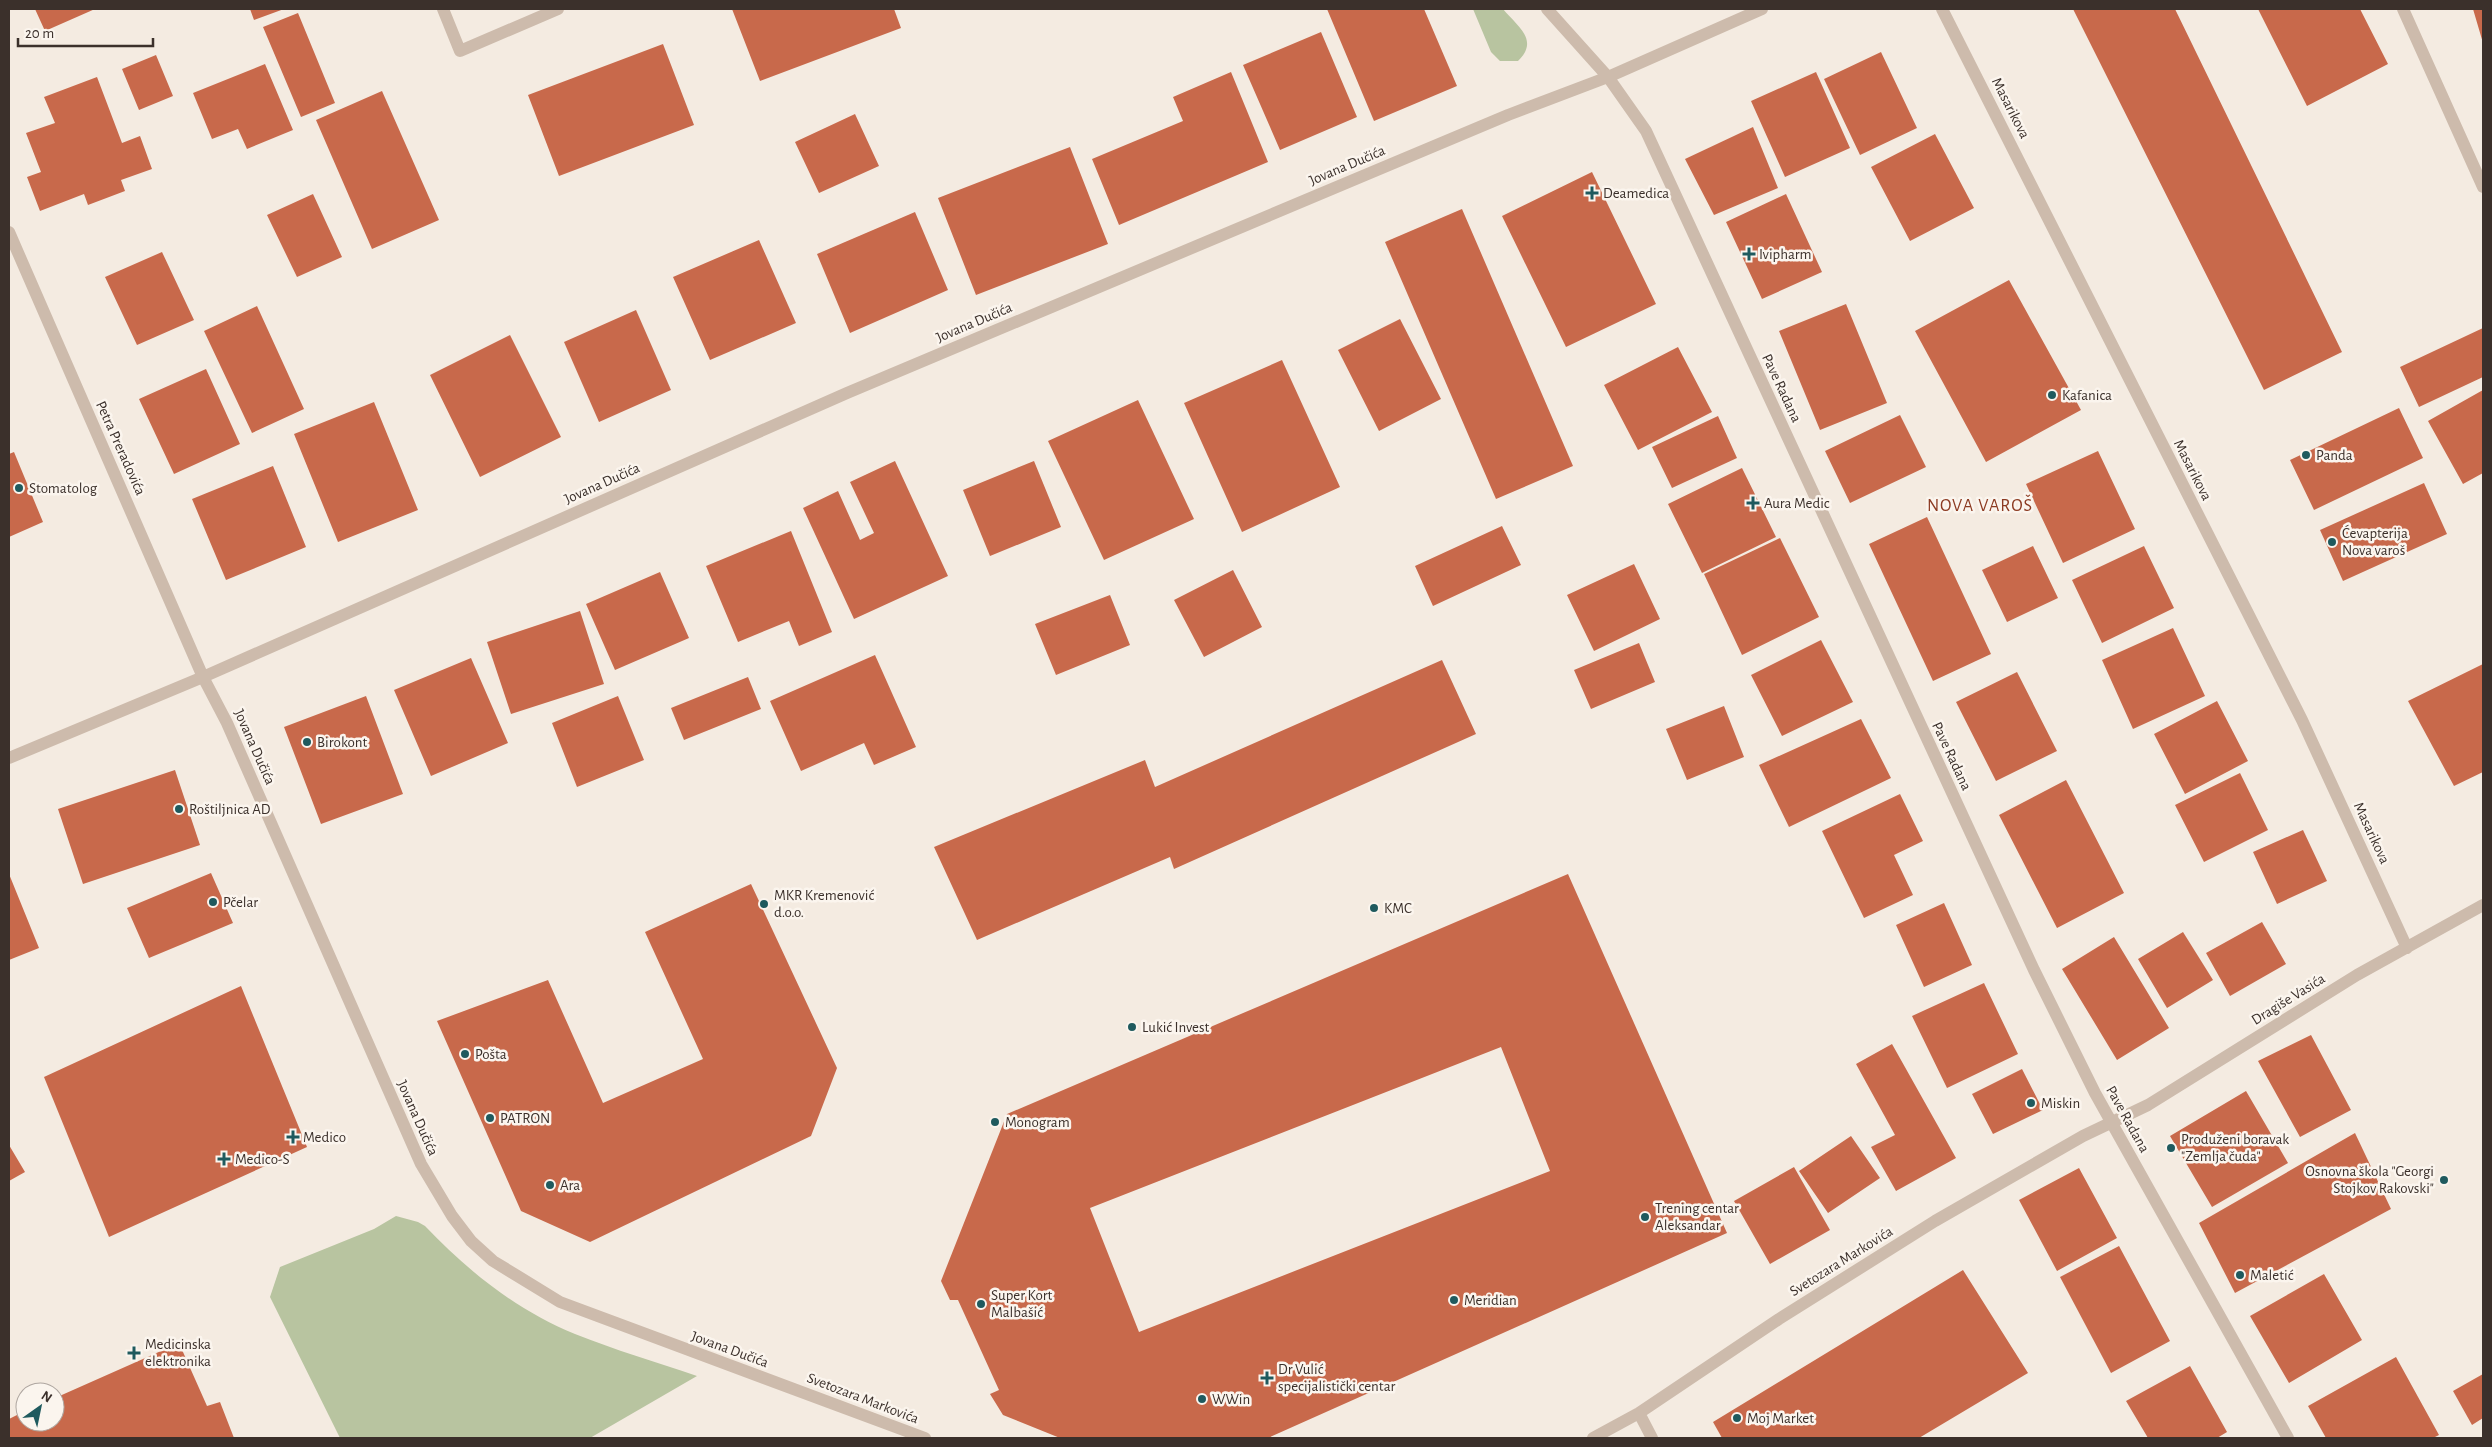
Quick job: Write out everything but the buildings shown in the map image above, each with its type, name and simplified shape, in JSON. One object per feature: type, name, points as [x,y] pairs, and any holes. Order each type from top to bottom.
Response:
[{"type":"street","points":[[443,9],[460,51],[558,9]]},
{"type":"street","name":"Pave Radana","points":[[1547,9],[1608,77],[1650,140],[2010,919],[2091,1085],[2288,1438]]},
{"type":"street","name":"Jovana Dučića","points":[[9,758],[203,677],[847,393],[1508,115],[1608,77],[1762,9]]},
{"type":"street","name":"Masarikova","points":[[1942,9],[2302,720],[2407,948]]},
{"type":"street","points":[[2403,9],[2483,187]]},
{"type":"street","name":"Petra Preradovića","points":[[9,232],[203,677]]},
{"type":"street","name":"Jovana Dučića","points":[[203,677],[228,723],[420,1164],[452,1216],[471,1241],[493,1260],[560,1302],[663,1342],[791,1388]]},
{"type":"street","name":"Dragiše Vasića","points":[[2112,1122],[2148,1105],[2357,975],[2483,905]]},
{"type":"street","name":"Svetozara Markovića","points":[[1593,1438],[1639,1412],[1779,1319],[1935,1221],[2083,1136],[2112,1122]]},
{"type":"street","name":"Svetozara Markovića","points":[[791,1388],[924,1438]]},
{"type":"street","points":[[1639,1412],[1652,1438]]},
{"type":"green space","points":[[1473,9],[1503,9],[1520,27],[1527,40],[1527,46],[1518,61],[1500,61],[1491,52]]},
{"type":"green space","points":[[396,1216],[425,1226],[441,1243],[494,1288],[553,1324],[605,1345],[697,1376],[590,1438],[340,1438],[270,1297],[280,1267],[374,1229]]},
{"type":"place","name":"Deamedica","points":[[1592,193]]},
{"type":"place","name":"Ivipharm","points":[[1749,254]]},
{"type":"place","name":"Kafanica","points":[[2052,395]]},
{"type":"place","name":"Panda","points":[[2306,455]]},
{"type":"place","name":"Stomatolog","points":[[19,488]]},
{"type":"place","name":"Aura Medic","points":[[1753,503]]},
{"type":"place","name":"Ćevapterija Nova varoš","points":[[2332,542]]},
{"type":"place","name":"Birokont","points":[[307,742]]},
{"type":"place","name":"Roštiljnica AD","points":[[179,809]]},
{"type":"place","name":"Pčelar","points":[[213,902]]},
{"type":"place","name":"MKR Kremenović d.o.o.","points":[[764,904]]},
{"type":"place","name":"KMC","points":[[1374,908]]},
{"type":"place","name":"Lukić Invest","points":[[1132,1027]]},
{"type":"place","name":"Pošta","points":[[465,1054]]},
{"type":"place","name":"Miskin","points":[[2031,1103]]},
{"type":"place","name":"PATRON","points":[[490,1118]]},
{"type":"place","name":"Monogram","points":[[995,1122]]},
{"type":"place","name":"Medico","points":[[293,1137]]},
{"type":"place","name":"Produženi boravak \"Zemlja čuda\"","points":[[2171,1148]]},
{"type":"place","name":"Medico-S","points":[[224,1159]]},
{"type":"place","name":"Osnovna škola \"Georgi Stojkov Rakovski\"","points":[[2444,1180]]},
{"type":"place","name":"Ara","points":[[550,1185]]},
{"type":"place","name":"Trening centar Aleksandar","points":[[1645,1217]]},
{"type":"place","name":"Maletić","points":[[2240,1275]]},
{"type":"place","name":"Meridian","points":[[1454,1300]]},
{"type":"place","name":"Super Kort Malbašić","points":[[981,1304]]},
{"type":"place","name":"Medicinska elektronika","points":[[134,1353]]},
{"type":"place","name":"Dr Vulić specijalistički centar","points":[[1267,1378]]},
{"type":"place","name":"WWin","points":[[1202,1399]]},
{"type":"place","name":"Moj Market","points":[[1737,1418]]},
{"type":"district","name":"NOVA VAROŠ","points":[[1980,505]]}]
